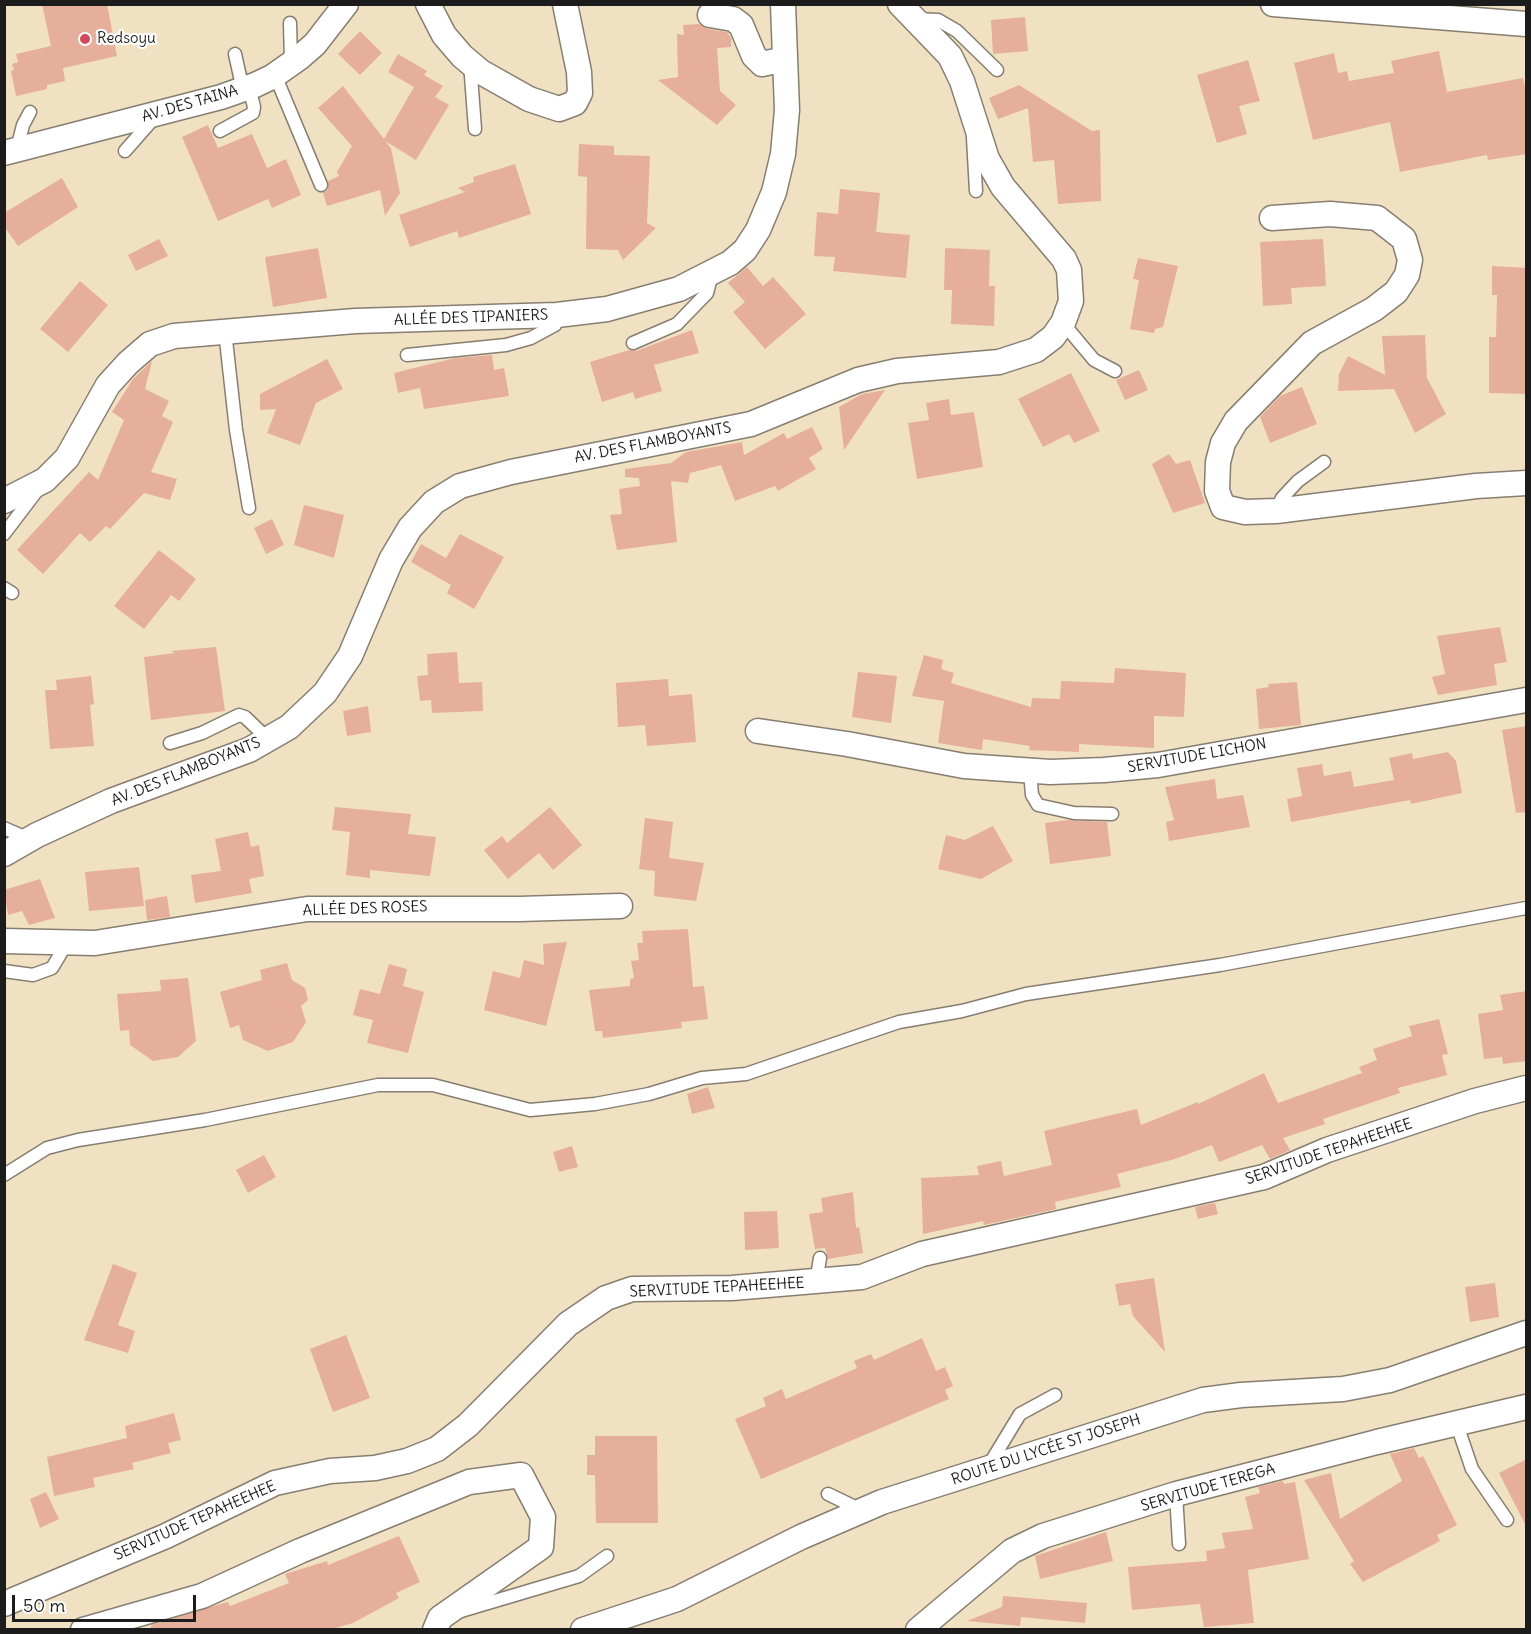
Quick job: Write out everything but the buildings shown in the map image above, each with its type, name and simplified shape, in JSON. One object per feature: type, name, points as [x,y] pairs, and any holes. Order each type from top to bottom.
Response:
[{"type":"street","name":"AV. DES TAINA","points":[[12,150],[157,114],[246,88],[283,70],[315,44],[346,4]]},
{"type":"street","points":[[428,4],[444,35],[470,62],[503,86],[538,103],[559,110],[575,104],[580,93],[579,72],[565,4]]},
{"type":"street","name":"ALLÉE DES TIPANIERS","points":[[4,501],[45,480],[67,458],[108,386],[128,363],[150,344],[174,336],[355,321],[557,315],[633,303],[679,289],[712,274],[745,250],[758,230],[774,192],[783,154],[788,110],[783,4]]},
{"type":"street","points":[[1273,4],[1527,24]]},
{"type":"street","name":"AV. DES FLAMBOYANTS","points":[[4,854],[29,839],[111,801],[249,750],[289,726],[325,693],[350,656],[401,541],[434,502],[460,486],[521,469],[751,424],[858,380],[897,371],[999,362],[1036,350],[1053,338],[1063,323],[1071,301],[1069,270],[1054,245],[1003,187],[987,159],[972,122],[962,81],[951,56],[907,12]]},
{"type":"street","points":[[710,15],[733,19],[741,25],[754,56],[762,64],[785,59]]},
{"type":"street","points":[[1272,218],[1330,214],[1377,218],[1404,239],[1410,260],[1407,275],[1396,292],[1374,309],[1312,343],[1237,420],[1223,443],[1218,462],[1217,491],[1223,507],[1245,512],[1276,511],[1476,486],[1527,483]]},
{"type":"street","name":"SERVITUDE LICHON","points":[[758,731],[847,744],[964,766],[1030,771],[1104,770],[1158,765],[1527,700]]},
{"type":"street","name":"ALLÉE DES ROSES","points":[[4,941],[95,943],[307,909],[519,909],[620,906]]},
{"type":"street","name":"SERVITUDE TEPAHEEHEE","points":[[4,1604],[166,1536],[275,1484],[330,1471],[375,1468],[407,1461],[437,1449],[468,1425],[568,1324],[606,1298],[632,1289],[732,1288],[862,1277],[922,1254],[1264,1178],[1327,1150],[1475,1101],[1527,1088]]},
{"type":"street","name":"ROUTE DU LYCÉE ST JOSEPH","points":[[583,1629],[677,1599],[861,1510],[1203,1400],[1241,1395],[1344,1389],[1390,1380],[1429,1369],[1527,1333]]},
{"type":"street","name":"SERVITUDE TEREGA","points":[[918,1629],[1012,1551],[1043,1536],[1176,1494],[1456,1422],[1527,1407]]},
{"type":"street","points":[[83,1629],[202,1596],[300,1551],[469,1482],[522,1475],[543,1517],[542,1547],[438,1624]]},
{"type":"lane","points":[[907,12],[938,20],[957,31],[997,70]]},
{"type":"lane","points":[[290,24],[283,70],[321,185]]},
{"type":"lane","points":[[220,131],[253,113],[254,107],[234,54]]},
{"type":"lane","points":[[470,62],[475,129]]},
{"type":"lane","points":[[12,150],[19,141],[23,125],[30,112]]},
{"type":"lane","points":[[125,151],[157,114]]},
{"type":"lane","points":[[972,122],[976,191]]},
{"type":"lane","points":[[633,343],[677,324],[707,293],[712,274]]},
{"type":"lane","points":[[407,355],[506,345],[531,338],[555,325],[557,315]]},
{"type":"lane","points":[[1063,323],[1094,360],[1115,372]]},
{"type":"lane","points":[[225,331],[236,430],[249,508]]},
{"type":"lane","points":[[1276,511],[1282,498],[1298,481],[1324,462]]},
{"type":"lane","points":[[4,534],[45,480]]},
{"type":"lane","points":[[170,743],[202,733],[239,715],[245,717],[268,739]]},
{"type":"lane","points":[[1030,771],[1032,795],[1038,805],[1074,813],[1112,814]]},
{"type":"lane","points":[[4,828],[29,839]]},
{"type":"lane","points":[[4,1175],[47,1148],[78,1140],[259,1110],[378,1085],[433,1085],[530,1110],[595,1104],[649,1094],[702,1078],[746,1074],[899,1022],[962,1011],[1026,994],[1220,965],[1527,908]]},
{"type":"lane","points":[[4,971],[33,975],[52,968],[67,943]]},
{"type":"lane","points":[[816,1282],[820,1258]]},
{"type":"lane","points":[[987,1469],[1020,1414],[1055,1395]]},
{"type":"lane","points":[[1456,1422],[1472,1469],[1507,1520]]},
{"type":"lane","points":[[828,1494],[861,1510]]},
{"type":"lane","points":[[1176,1494],[1179,1544]]},
{"type":"lane","points":[[438,1624],[579,1576],[607,1556]]},
{"type":"place","name":"Redsoyu","points":[[85,39]]}]
